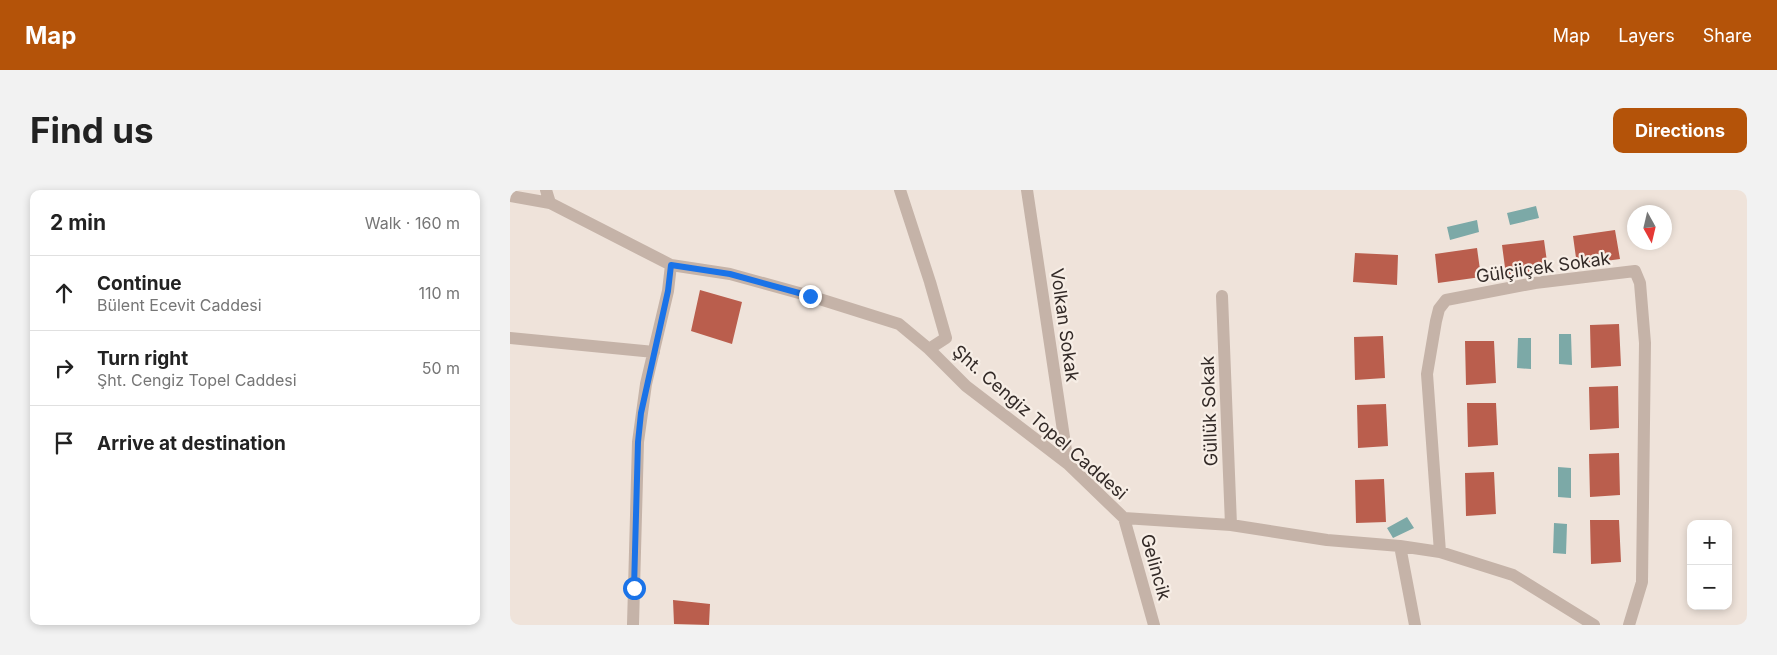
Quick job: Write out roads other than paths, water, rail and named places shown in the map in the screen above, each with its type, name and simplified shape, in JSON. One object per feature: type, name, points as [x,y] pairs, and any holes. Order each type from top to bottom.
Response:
[{"type":"street","points":[[546,190],[550,203]]},
{"type":"street","points":[[900,190],[946,338],[928,349]]},
{"type":"street","name":"Volkan Sokak","points":[[1027,190],[1068,464]]},
{"type":"street","name":"Şht. Cengiz Topel Caddesi","points":[[510,196],[550,203],[671,265],[730,274],[810,296],[899,324],[966,386],[1068,464],[1124,518],[1231,525],[1326,540],[1400,546],[1440,552],[1513,575],[1594,625]]},
{"type":"street","points":[[633,625],[638,442],[643,403],[668,291],[671,265]]},
{"type":"street","name":"Gülçiiçek Sokak","points":[[1440,552],[1427,374],[1439,309],[1446,300],[1535,283],[1635,271],[1640,283],[1645,343],[1642,582],[1629,625]]},
{"type":"street","name":"Güllük Sokak","points":[[1222,296],[1231,525]]},
{"type":"street","points":[[510,338],[654,352]]},
{"type":"street","name":"Gelincik","points":[[1124,518],[1154,625]]},
{"type":"street","points":[[1400,546],[1415,625]]},
{"type":"water","points":[[1536,206],[1539,218],[1510,225],[1507,213]]},
{"type":"water","points":[[1477,220],[1479,232],[1450,240],[1447,227]]},
{"type":"water","points":[[1559,334],[1571,334],[1572,365],[1559,364]]},
{"type":"water","points":[[1518,338],[1531,338],[1531,369],[1517,368]]},
{"type":"water","points":[[1558,467],[1571,468],[1571,498],[1558,497]]},
{"type":"water","points":[[1407,517],[1414,528],[1393,538],[1387,528]]},
{"type":"water","points":[[1554,523],[1567,524],[1566,554],[1553,553]]}]
